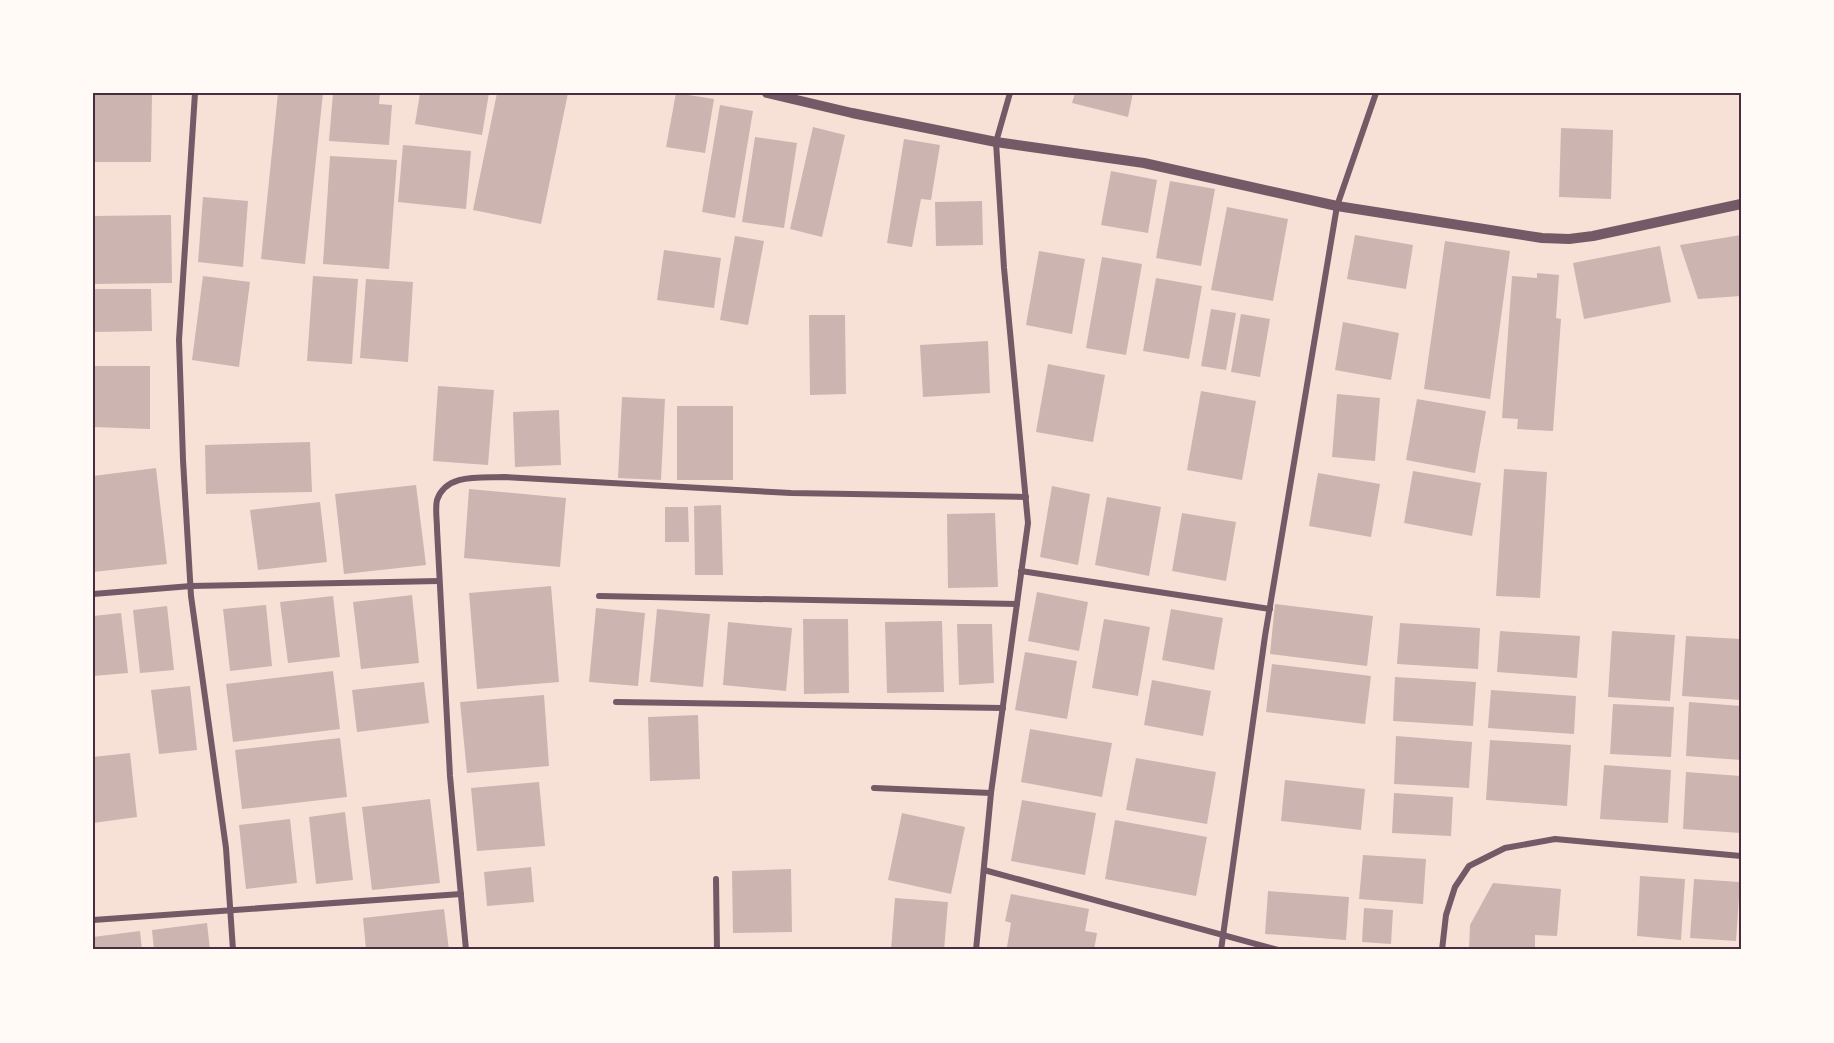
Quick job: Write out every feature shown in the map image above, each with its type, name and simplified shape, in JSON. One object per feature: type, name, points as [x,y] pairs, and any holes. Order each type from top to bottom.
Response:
[{"type":"street","points":[[195,93],[179,340],[183,460],[191,586],[226,848],[233,950]]},
{"type":"street","points":[[767,93],[996,142],[1144,163],[1337,206],[1542,238],[1569,239],[1593,236],[1741,204]]},
{"type":"street","points":[[976,950],[991,793],[1028,523],[1004,268],[996,142],[1010,93]]},
{"type":"street","points":[[1221,950],[1270,609],[1337,206],[1376,93]]},
{"type":"street","points":[[466,950],[450,776],[439,581],[437,501],[445,486],[458,480],[504,477],[791,493],[1026,497]]},
{"type":"street","points":[[1021,572],[1270,609]]},
{"type":"street","points":[[93,594],[191,586],[439,581]]},
{"type":"street","points":[[599,596],[1017,604]]},
{"type":"street","points":[[616,702],[1003,708]]},
{"type":"street","points":[[874,788],[991,793]]},
{"type":"street","points":[[1442,950],[1446,915],[1455,887],[1470,866],[1505,848],[1555,839],[1741,856]]},
{"type":"street","points":[[984,870],[1278,950]]},
{"type":"street","points":[[716,879],[717,950]]},
{"type":"street","points":[[93,920],[461,894]]},
{"type":"building","points":[[93,93],[152,93],[151,162],[93,162]]},
{"type":"building","points":[[278,93],[323,93],[305,264],[261,259]]},
{"type":"building","points":[[333,93],[380,93],[379,104],[392,105],[389,145],[329,141]]},
{"type":"building","points":[[420,93],[489,93],[482,135],[415,124]]},
{"type":"building","points":[[497,93],[568,93],[541,224],[473,210]]},
{"type":"building","points":[[676,93],[714,99],[705,153],[666,147]]},
{"type":"building","points":[[1075,93],[1133,93],[1128,117],[1072,103]]},
{"type":"building","points":[[720,105],[753,111],[735,218],[702,212]]},
{"type":"building","points":[[813,127],[845,135],[822,237],[790,229]]},
{"type":"building","points":[[1561,128],[1613,130],[1611,199],[1559,197]]},
{"type":"building","points":[[755,137],[797,143],[784,228],[742,222]]},
{"type":"building","points":[[904,139],[940,145],[931,200],[921,199],[912,247],[887,243]]},
{"type":"building","points":[[403,145],[471,151],[466,209],[398,202]]},
{"type":"building","points":[[330,156],[397,160],[389,269],[323,264]]},
{"type":"building","points":[[1111,171],[1157,180],[1148,233],[1101,225]]},
{"type":"building","points":[[1170,181],[1215,189],[1201,266],[1156,258]]},
{"type":"building","points":[[203,197],[248,201],[243,267],[198,262]]},
{"type":"building","points":[[982,201],[983,245],[936,246],[935,202]]},
{"type":"building","points":[[1227,207],[1288,219],[1273,301],[1211,290]]},
{"type":"building","points":[[171,215],[172,283],[93,284],[93,216]]},
{"type":"building","points":[[1355,235],[1413,245],[1406,289],[1347,279]]},
{"type":"building","points":[[1741,235],[1741,296],[1698,299],[1680,245]]},
{"type":"building","points":[[735,236],[764,241],[748,325],[720,320]]},
{"type":"building","points":[[1445,241],[1510,251],[1490,399],[1424,389]]},
{"type":"building","points":[[1660,246],[1671,302],[1584,319],[1573,263]]},
{"type":"building","points":[[664,250],[721,258],[714,308],[657,300]]},
{"type":"building","points":[[1039,251],[1085,259],[1072,334],[1026,325]]},
{"type":"building","points":[[1102,257],[1142,264],[1126,355],[1086,348]]},
{"type":"building","points":[[1537,273],[1559,275],[1556,318],[1561,319],[1553,431],[1517,429],[1518,419],[1502,418],[1512,276],[1537,278]]},
{"type":"building","points":[[203,276],[250,282],[239,367],[192,360]]},
{"type":"building","points":[[313,276],[358,279],[352,364],[307,361]]},
{"type":"building","points":[[1156,278],[1202,286],[1189,359],[1143,351]]},
{"type":"building","points":[[366,279],[413,282],[408,362],[360,358]]},
{"type":"building","points":[[93,289],[151,289],[152,331],[93,332]]},
{"type":"building","points":[[1211,309],[1236,313],[1226,370],[1201,366]]},
{"type":"building","points":[[1241,314],[1270,319],[1260,377],[1231,372]]},
{"type":"building","points":[[809,315],[845,315],[846,394],[810,395]]},
{"type":"building","points":[[1343,322],[1399,333],[1391,380],[1335,370]]},
{"type":"building","points":[[988,341],[990,393],[923,397],[920,345]]},
{"type":"building","points":[[1048,364],[1105,375],[1093,442],[1036,432]]},
{"type":"building","points":[[93,366],[150,366],[150,429],[93,427]]},
{"type":"building","points":[[438,386],[494,390],[488,465],[433,461]]},
{"type":"building","points":[[1201,391],[1256,401],[1242,480],[1187,470]]},
{"type":"building","points":[[1337,394],[1380,398],[1375,461],[1332,457]]},
{"type":"building","points":[[622,397],[665,399],[661,480],[618,478]]},
{"type":"building","points":[[1417,399],[1486,411],[1475,473],[1406,460]]},
{"type":"building","points":[[677,406],[733,406],[733,480],[677,480]]},
{"type":"building","points":[[559,410],[561,465],[515,467],[513,412]]},
{"type":"building","points":[[310,442],[312,492],[206,494],[205,445]]},
{"type":"building","points":[[156,468],[167,564],[93,572],[93,476]]},
{"type":"building","points":[[1504,469],[1547,472],[1540,598],[1496,596]]},
{"type":"building","points":[[1413,471],[1481,483],[1472,536],[1404,523]]},
{"type":"building","points":[[1318,473],[1380,484],[1371,537],[1309,526]]},
{"type":"building","points":[[416,485],[426,565],[344,574],[335,494]]},
{"type":"building","points":[[1052,486],[1090,494],[1078,565],[1040,557]]},
{"type":"building","points":[[469,489],[566,498],[560,567],[464,558]]},
{"type":"building","points":[[1107,497],[1161,507],[1149,576],[1095,565]]},
{"type":"building","points":[[320,502],[327,562],[258,570],[250,510]]},
{"type":"building","points":[[721,505],[723,575],[695,575],[694,506]]},
{"type":"building","points":[[665,507],[688,507],[689,542],[665,542]]},
{"type":"building","points":[[995,513],[998,587],[948,588],[947,514]]},
{"type":"building","points":[[1182,513],[1236,522],[1226,581],[1172,571]]},
{"type":"building","points":[[551,586],[559,682],[477,689],[469,593]]},
{"type":"building","points":[[1037,592],[1088,602],[1079,651],[1028,641]]},
{"type":"building","points":[[412,595],[419,663],[361,669],[353,602]]},
{"type":"building","points":[[333,596],[340,657],[288,663],[280,602]]},
{"type":"building","points":[[1275,604],[1373,616],[1367,666],[1270,654]]},
{"type":"building","points":[[266,605],[272,666],[230,671],[223,609]]},
{"type":"building","points":[[167,606],[174,670],[140,673],[133,610]]},
{"type":"building","points":[[596,608],[645,613],[638,686],[589,682]]},
{"type":"building","points":[[657,609],[710,614],[703,687],[650,682]]},
{"type":"building","points":[[1171,609],[1223,618],[1214,670],[1162,660]]},
{"type":"building","points":[[121,613],[128,673],[93,676],[93,616]]},
{"type":"building","points":[[803,619],[848,619],[849,693],[804,694]]},
{"type":"building","points":[[1104,619],[1150,627],[1138,696],[1092,688]]},
{"type":"building","points":[[942,621],[944,692],[887,693],[885,622]]},
{"type":"building","points":[[728,622],[792,628],[786,691],[723,685]]},
{"type":"building","points":[[1400,623],[1480,628],[1478,669],[1397,664]]},
{"type":"building","points":[[957,624],[992,624],[994,683],[959,685]]},
{"type":"building","points":[[1500,631],[1580,636],[1577,678],[1497,672]]},
{"type":"building","points":[[1612,631],[1675,635],[1670,701],[1608,697]]},
{"type":"building","points":[[1686,636],[1741,639],[1741,700],[1682,696]]},
{"type":"building","points":[[1025,652],[1077,661],[1067,719],[1015,710]]},
{"type":"building","points":[[1272,664],[1371,676],[1365,724],[1266,712]]},
{"type":"building","points":[[333,671],[340,729],[233,742],[226,684]]},
{"type":"building","points":[[1395,677],[1476,682],[1473,726],[1393,721]]},
{"type":"building","points":[[1152,680],[1211,691],[1203,736],[1144,725]]},
{"type":"building","points":[[424,682],[429,723],[357,732],[352,690]]},
{"type":"building","points":[[190,686],[197,750],[159,754],[151,690]]},
{"type":"building","points":[[1491,690],[1576,696],[1574,734],[1488,728]]},
{"type":"building","points":[[544,695],[549,766],[467,773],[460,702]]},
{"type":"building","points":[[1689,702],[1741,706],[1741,760],[1686,756]]},
{"type":"building","points":[[1613,704],[1674,707],[1671,757],[1610,754]]},
{"type":"building","points":[[698,715],[700,779],[650,781],[648,717]]},
{"type":"building","points":[[1030,729],[1112,743],[1102,797],[1021,782]]},
{"type":"building","points":[[1396,736],[1472,742],[1469,788],[1394,784]]},
{"type":"building","points":[[340,738],[347,797],[242,809],[235,750]]},
{"type":"building","points":[[1490,740],[1571,745],[1567,806],[1486,800]]},
{"type":"building","points":[[130,753],[137,817],[93,823],[93,757]]},
{"type":"building","points":[[1136,758],[1216,772],[1207,824],[1126,810]]},
{"type":"building","points":[[1604,765],[1671,770],[1668,823],[1600,819]]},
{"type":"building","points":[[1686,772],[1741,776],[1741,833],[1683,829]]},
{"type":"building","points":[[1285,780],[1365,789],[1361,830],[1281,821]]},
{"type":"building","points":[[539,782],[545,846],[477,851],[471,788]]},
{"type":"building","points":[[1394,793],[1453,797],[1451,836],[1392,833]]},
{"type":"building","points":[[430,799],[440,883],[372,890],[362,807]]},
{"type":"building","points":[[1022,800],[1096,813],[1085,875],[1011,861]]},
{"type":"building","points":[[345,812],[353,880],[316,884],[309,817]]},
{"type":"building","points":[[902,813],[965,827],[951,894],[888,880]]},
{"type":"building","points":[[290,819],[297,883],[246,889],[239,825]]},
{"type":"building","points":[[1115,820],[1207,837],[1196,896],[1105,879]]},
{"type":"building","points":[[1363,855],[1426,859],[1423,904],[1359,899]]},
{"type":"building","points":[[531,867],[534,902],[487,906],[484,872]]},
{"type":"building","points":[[791,869],[792,932],[733,933],[732,871]]},
{"type":"building","points":[[1640,876],[1685,879],[1681,940],[1637,936]]},
{"type":"building","points":[[1694,879],[1740,882],[1736,941],[1690,938]]},
{"type":"building","points":[[1493,883],[1561,889],[1557,936],[1535,935],[1535,950],[1469,950],[1470,925]]},
{"type":"building","points":[[1268,891],[1349,897],[1346,940],[1265,934]]},
{"type":"building","points":[[1011,894],[1089,909],[1085,931],[1097,933],[1094,950],[1022,950],[1007,947],[1011,923],[1005,921]]},
{"type":"building","points":[[895,898],[948,902],[944,950],[891,950]]},
{"type":"building","points":[[1364,908],[1393,910],[1391,944],[1362,942]]},
{"type":"building","points":[[444,909],[449,950],[366,950],[363,918]]},
{"type":"building","points":[[207,923],[210,950],[154,950],[152,930]]},
{"type":"building","points":[[140,931],[142,950],[93,950],[93,937]]}]
